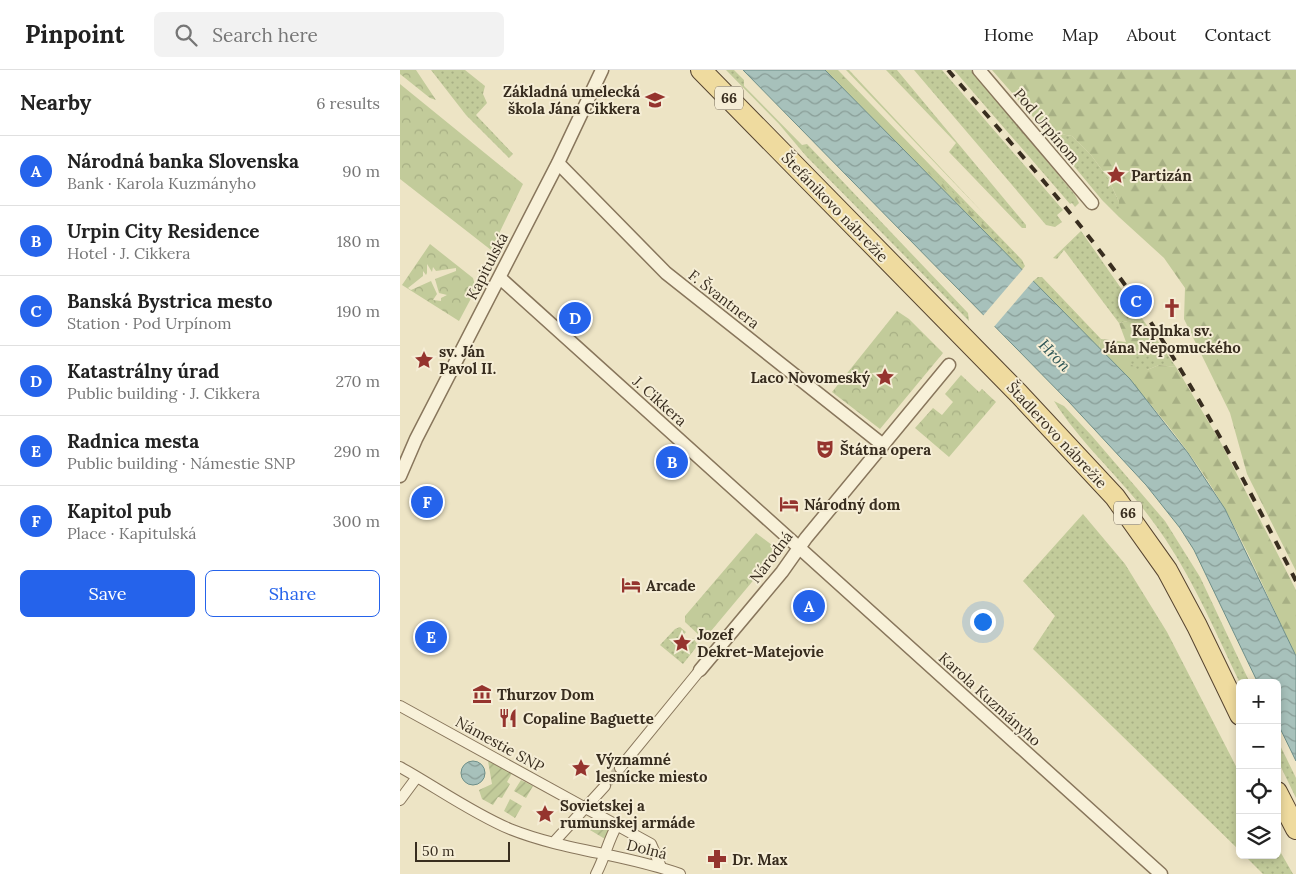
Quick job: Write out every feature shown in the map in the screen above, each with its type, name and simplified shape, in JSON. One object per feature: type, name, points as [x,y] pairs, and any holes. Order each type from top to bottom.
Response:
[{"type":"main road","name":"Štefánikovo nábrežie","points":[[701,70],[969,344]]},
{"type":"main road","name":"Štadlerovo nábrežie","points":[[969,344],[1088,467],[1134,521],[1182,597],[1236,707]]},
{"type":"main road","points":[[1281,800],[1296,829]]},
{"type":"street","name":"Kapitulská","points":[[400,476],[416,440],[558,163],[602,70]]},
{"type":"street","name":"Pod Urpínom","points":[[978,70],[1092,203]]},
{"type":"street","name":"F. Švantnera","points":[[558,163],[666,273],[883,446]]},
{"type":"street","name":"J. Cikkera","points":[[500,278],[798,549]]},
{"type":"street","name":"Národná","points":[[620,768],[782,572],[798,549],[949,365]]},
{"type":"street","name":"Karola Kuzmányho","points":[[798,549],[1161,874]]},
{"type":"street","name":"Námestie SNP","points":[[400,706],[651,844],[661,867]]},
{"type":"street","points":[[400,767],[503,825],[554,842],[606,854]]},
{"type":"street","points":[[400,800],[417,777]]},
{"type":"street","points":[[554,842],[605,786]]},
{"type":"street","points":[[596,874],[606,854],[607,842],[617,825]]},
{"type":"street","name":"Dolná","points":[[606,854],[661,867],[680,874]]},
{"type":"green space","points":[[400,70],[416,70],[436,100],[430,98],[400,74]]},
{"type":"green space","points":[[431,70],[465,70],[485,86],[483,94],[487,103],[476,115],[513,154],[509,158],[466,115]]},
{"type":"green space","points":[[726,70],[734,70],[744,80],[744,86],[802,145],[807,144],[968,313],[969,321],[806,156],[779,124]]},
{"type":"green space","points":[[825,70],[838,70],[1022,260],[1025,266],[1022,270]]},
{"type":"green space","points":[[828,70],[837,70],[1014,257],[1011,257]]},
{"type":"green space","points":[[846,70],[849,70],[985,215]]},
{"type":"green space","points":[[886,70],[897,70],[1026,225],[1026,228],[1022,228],[949,152],[956,143]]},
{"type":"green space","points":[[914,70],[942,70],[1063,210],[1057,215],[1062,222],[1055,227],[1046,225]]},
{"type":"green space","points":[[954,70],[971,70],[1075,195],[1079,203],[1075,207],[1072,203],[1070,204]]},
{"type":"green space","points":[[992,70],[1296,70],[1296,571],[1247,474],[1230,413],[1184,319],[1185,288],[1164,258],[1119,217],[1119,202],[1108,178],[1091,155],[1072,136],[1054,133],[1040,125]]},
{"type":"green space","points":[[400,84],[523,184],[491,250],[400,179]]},
{"type":"green space","points":[[1040,125],[1054,133],[1072,136],[1091,155],[1108,178],[1119,202],[1119,217],[1102,200]]},
{"type":"green space","points":[[1081,231],[1176,367],[1159,365],[1147,370],[1137,370],[1131,364],[1131,353],[1146,345],[1151,338],[1146,326],[1132,320],[1119,323],[1064,250],[1057,259],[1053,258]]},
{"type":"green space","points":[[430,244],[473,278],[476,289],[459,321],[402,285]],"holes":[[[427,264],[432,272],[433,267],[436,271],[456,268],[456,271],[435,279],[439,293],[447,295],[441,298],[441,301],[433,300],[437,294],[431,281],[411,290],[408,288],[423,276],[423,271],[426,275]]]},
{"type":"green space","points":[[1038,277],[1042,277],[1101,339],[1099,348],[1033,281]]},
{"type":"green space","points":[[897,311],[909,319],[943,353],[880,429],[832,392]]},
{"type":"green space","points":[[1132,320],[1146,326],[1151,338],[1146,345],[1131,353],[1131,364],[1138,370],[1147,370],[1159,365],[1176,367],[1221,443],[1296,590],[1296,656],[1244,545],[1212,487],[1167,425],[1134,385],[1099,348],[1101,339],[1126,342],[1119,323]]},
{"type":"green space","points":[[961,375],[979,392],[982,389],[996,402],[949,457],[915,428],[933,408],[942,415],[953,402],[945,394]]},
{"type":"green space","points":[[1054,401],[1064,406],[1092,436],[1165,521],[1200,577],[1248,679],[1238,679],[1200,599],[1165,538],[1139,504],[1065,417]]},
{"type":"green space","points":[[1083,514],[1125,564],[1167,632],[1236,766],[1236,847],[1033,649],[1055,616],[1023,581]]},
{"type":"green space","points":[[756,533],[776,548],[776,553],[706,637],[701,637],[685,622],[685,616]]},
{"type":"green space","points":[[680,627],[686,632],[678,641],[685,647],[693,638],[698,645],[683,664],[660,645],[675,629]]},
{"type":"green space","points":[[1281,747],[1296,778],[1296,798],[1281,767]]},
{"type":"green space","points":[[488,761],[512,773],[507,782],[510,784],[502,798],[498,797],[493,805],[482,799],[479,790],[492,784]]},
{"type":"green space","points":[[521,780],[533,786],[526,798],[514,791]]},
{"type":"green space","points":[[510,799],[522,806],[515,818],[504,811]]},
{"type":"green space","points":[[597,818],[612,826],[605,839],[590,830]]},
{"type":"green space","points":[[1281,853],[1293,874],[1263,874],[1248,859],[1281,859]]},
{"type":"water","name":"Hron","points":[[743,70],[825,70],[1130,379],[1188,453],[1225,509],[1296,656],[1296,761],[1281,730],[1281,679],[1256,679],[1194,550],[1180,528],[1146,485],[1069,402]]},
{"type":"water","points":[[473,761],[482,764],[485,773],[482,782],[473,785],[464,782],[461,773],[464,764]]},
{"type":"pier","points":[[1023,269],[1034,280],[993,328],[982,317]]},
{"type":"tunnel","points":[[605,786],[620,768]]},
{"type":"railway","points":[[948,70],[1093,241],[1137,302],[1201,404],[1296,581]]},
{"type":"place","name":"Základná umelecká škola Jána Cikkera","points":[[655,100]]},
{"type":"place","name":"Partizán","points":[[1116,175]]},
{"type":"place","name":"Banská Bystrica mesto","points":[[1136,301]]},
{"type":"place","name":"Kaplnka sv. Jána Nepomuckého","points":[[1172,308]]},
{"type":"place","name":"Katastrálny úrad","points":[[575,318]]},
{"type":"place","name":"sv. Ján Pavol II.","points":[[424,360]]},
{"type":"place","name":"Laco Novomeský","points":[[885,377]]},
{"type":"place","name":"Štátna opera","points":[[825,449]]},
{"type":"place","name":"Urpin City Residence","points":[[672,462]]},
{"type":"place","name":"Kapitol pub","points":[[427,502]]},
{"type":"place","name":"Národný dom","points":[[789,504]]},
{"type":"place","name":"Arcade","points":[[631,585]]},
{"type":"place","name":"Národná banka Slovenska","points":[[809,606]]},
{"type":"place","name":"Radnica mesta","points":[[431,637]]},
{"type":"place","name":"Jozef Dekret-Matejovie","points":[[682,643]]},
{"type":"place","name":"Thurzov Dom","points":[[482,694]]},
{"type":"place","name":"Copaline Baguette","points":[[508,718]]},
{"type":"place","name":"Významné lesnícke miesto","points":[[581,768]]},
{"type":"place","name":"Sovietskej a rumunskej armáde","points":[[545,814]]},
{"type":"place","name":"Dr. Max","points":[[717,859]]}]
